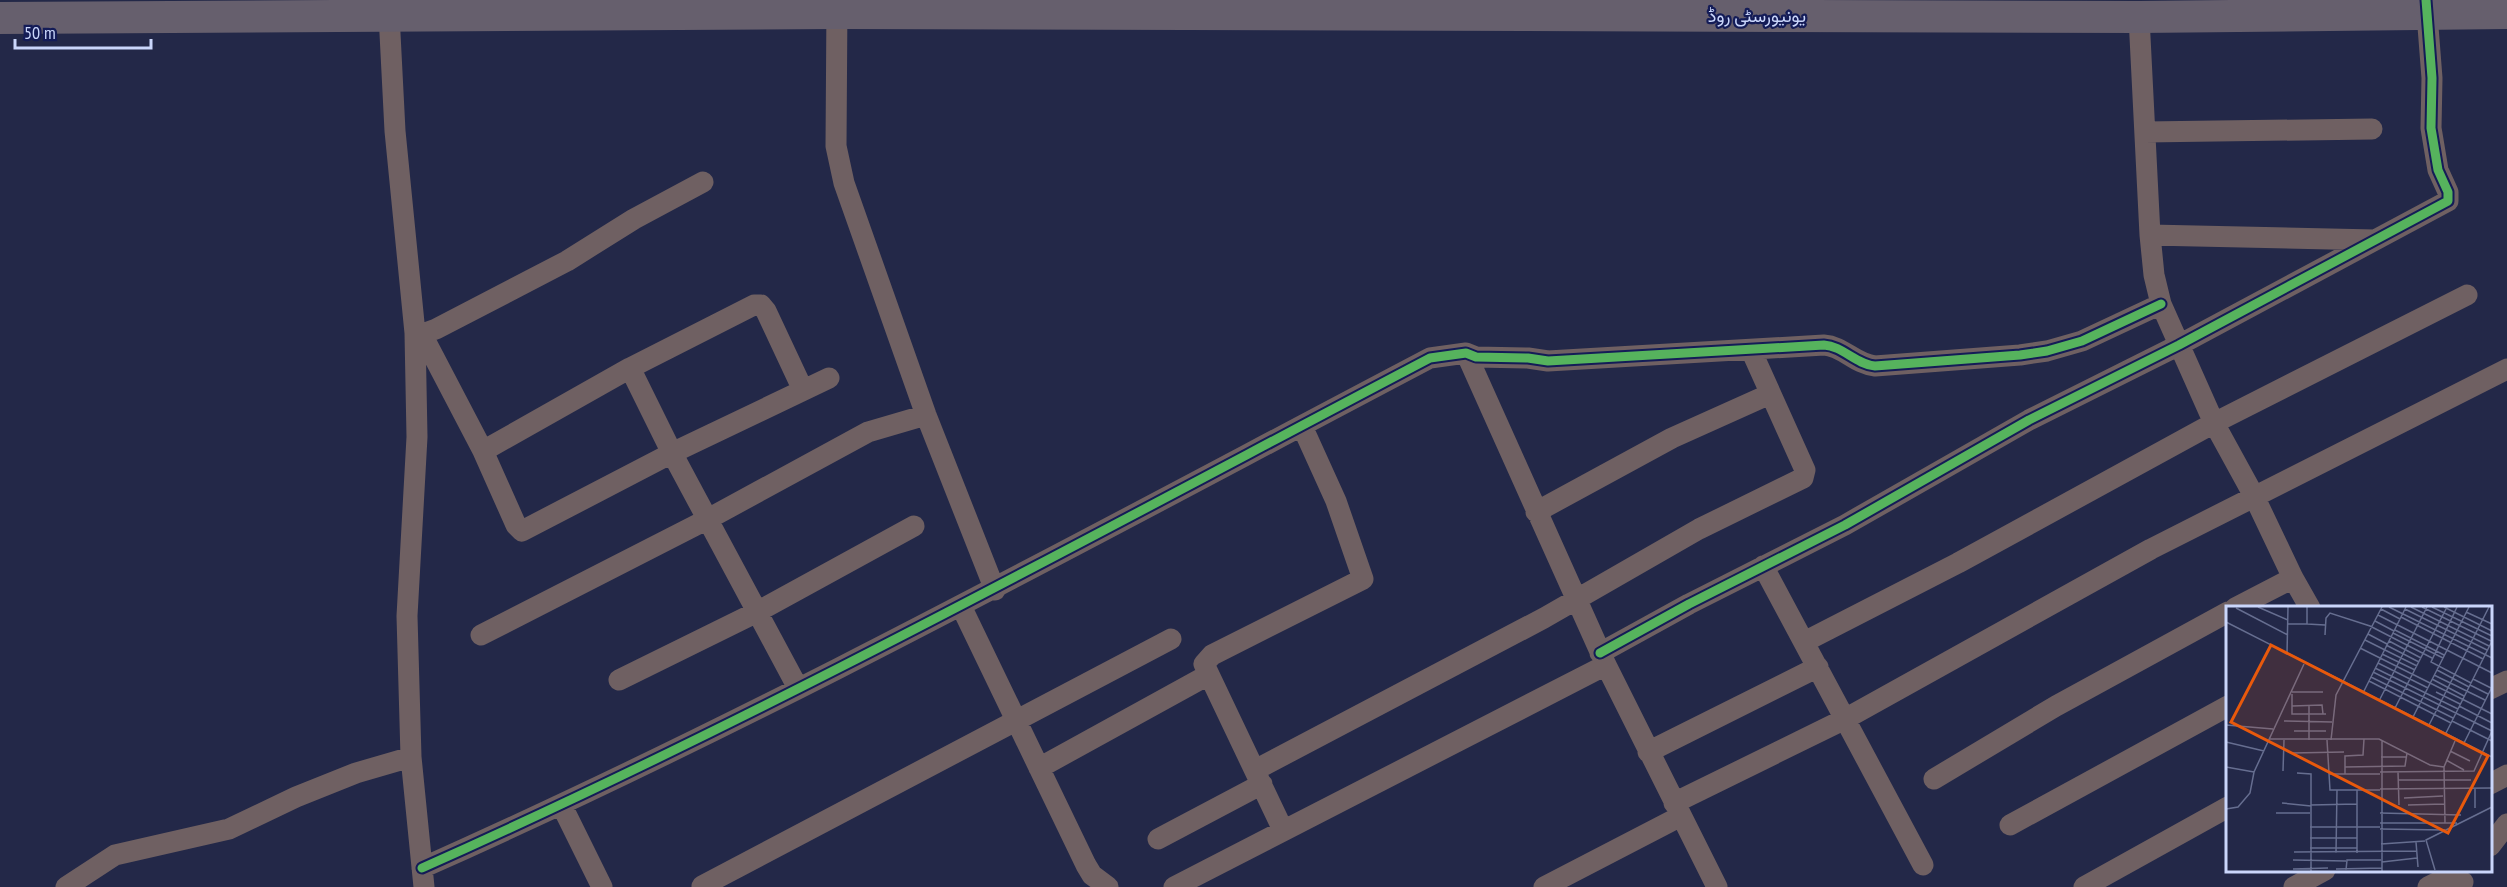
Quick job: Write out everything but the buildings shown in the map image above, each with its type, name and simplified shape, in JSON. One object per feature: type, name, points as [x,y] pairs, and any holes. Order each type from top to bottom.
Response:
[{"type":"highway","name":"یونیورسٹی روڈ","points":[[0,18],[196,8],[389,14],[837,6],[1526,8],[2139,17],[2426,7],[2507,13]]},
{"type":"street","points":[[837,6],[836,146],[844,183],[926,415],[995,590]]},
{"type":"street","points":[[1174,887],[1603,659],[1763,566],[1845,525],[2029,420],[2179,345],[2448,201],[2448,192],[2438,170],[2431,128],[2432,78],[2426,7]]},
{"type":"street","points":[[389,14],[395,131],[420,333],[407,616],[411,757],[423,878],[995,590],[1430,358],[1466,353],[1476,357],[1528,358],[1548,361],[1833,345],[1866,365],[1875,366],[2020,355],[2082,341],[2161,304]]},
{"type":"street","points":[[2139,17],[2150,235],[2154,275],[2161,304],[2214,423],[2254,496],[2309,606]]},
{"type":"street","points":[[2145,132],[2372,129]]},
{"type":"street","points":[[420,333],[436,330],[567,261],[634,219],[703,182]]},
{"type":"street","points":[[2150,235],[2378,240]]},
{"type":"street","points":[[1804,642],[1958,563],[2214,423],[2467,295]]},
{"type":"street","points":[[483,452],[630,368],[754,305],[761,305],[804,390]]},
{"type":"street","points":[[420,333],[483,452],[516,525],[522,531],[672,453],[829,378]]},
{"type":"street","points":[[1158,839],[1258,777],[1699,529],[1803,478],[1806,470],[1751,350]]},
{"type":"street","points":[[1466,353],[1603,659],[1717,887]]},
{"type":"street","points":[[630,368],[672,453],[798,688]]},
{"type":"street","points":[[1544,887],[1678,810],[2140,555],[2507,369]]},
{"type":"street","points":[[1536,512],[1672,438],[1770,394]]},
{"type":"street","points":[[481,635],[708,519],[868,432],[926,415]]},
{"type":"street","points":[[1283,830],[1203,664],[1212,655],[1363,579],[1336,501],[1302,426]]},
{"type":"street","points":[[619,680],[757,612],[914,526]]},
{"type":"street","points":[[1763,566],[1923,865]]},
{"type":"street","points":[[2239,606],[2293,578]]},
{"type":"street","points":[[960,606],[1086,865],[1092,875],[1108,887]]},
{"type":"street","points":[[1934,779],[2056,706],[2226,613]]},
{"type":"street","points":[[702,886],[1016,723],[1170,639]]},
{"type":"street","points":[[1648,752],[1818,667]]},
{"type":"street","points":[[1039,768],[1208,675]]},
{"type":"street","points":[[2492,688],[2507,681]]},
{"type":"street","points":[[2010,825],[2226,707]]},
{"type":"street","points":[[66,887],[114,855],[229,829],[296,797],[356,773],[411,757]]},
{"type":"street","points":[[2492,783],[2507,775]]},
{"type":"street","points":[[562,806],[602,887]]},
{"type":"street","points":[[2084,887],[2226,808]]},
{"type":"street","points":[[2492,843],[2507,824]]},
{"type":"street","points":[[2294,887],[2321,872]]},
{"type":"street","points":[[2428,887],[2450,876],[2465,880]]},
{"type":"cycle path","points":[[1600,653],[1689,604],[1845,525],[2029,420],[2179,345],[2448,201],[2448,192],[2438,170],[2431,128],[2432,78],[2426,0]]},
{"type":"cycle path","points":[[422,868],[804,686],[1430,358],[1466,353],[1476,357],[1528,358],[1548,361],[1824,345],[1837,348],[1861,362],[1875,366],[2047,351],[2082,341],[2161,304]]}]
